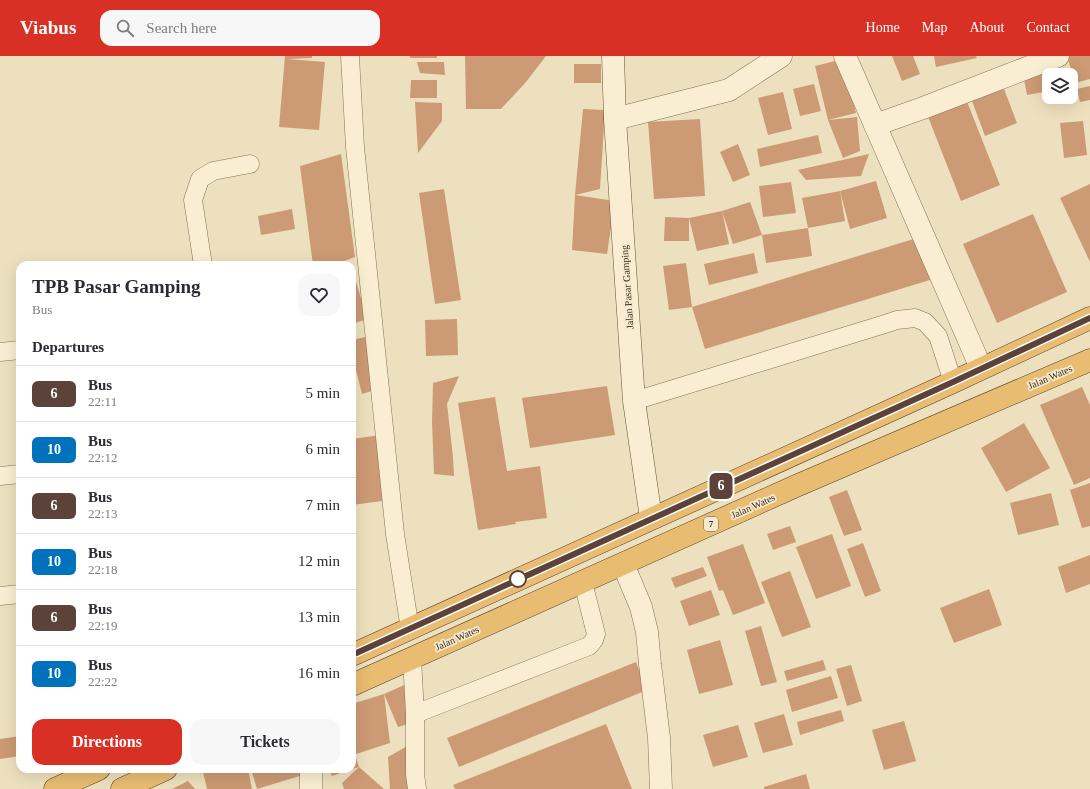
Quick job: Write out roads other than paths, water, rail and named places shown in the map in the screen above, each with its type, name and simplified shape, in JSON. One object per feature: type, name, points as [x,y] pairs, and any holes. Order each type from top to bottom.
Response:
[{"type":"highway","points":[[356,653],[953,382],[1090,318]]},
{"type":"highway","name":"Jalan Wates","points":[[356,683],[796,486],[1084,365]]},
{"type":"highway","points":[[55,789],[90,773]]},
{"type":"highway","points":[[122,789],[157,773]]},
{"type":"street","name":"Jalan Pasar Gamping","points":[[613,56],[634,401],[651,518]]},
{"type":"street","points":[[616,119],[729,90],[782,56]]},
{"type":"street","points":[[845,56],[981,368]]},
{"type":"street","points":[[875,125],[1058,56]]},
{"type":"street","points":[[623,564],[641,607],[647,632],[659,738],[661,789]]},
{"type":"street","points":[[311,773],[311,789]]},
{"type":"lane","points":[[350,56],[355,147],[395,534],[410,629]]},
{"type":"lane","points":[[203,261],[193,200],[200,179],[213,172],[250,164]]},
{"type":"lane","points":[[634,401],[897,320],[916,318],[925,322],[938,336],[953,382]]},
{"type":"lane","points":[[0,352],[16,350]]},
{"type":"lane","points":[[0,476],[16,474]]},
{"type":"lane","points":[[415,714],[589,646],[594,640],[596,634],[583,582]]},
{"type":"lane","points":[[0,596],[16,594]]},
{"type":"lane","points":[[412,658],[415,714],[415,774],[417,789]]}]
